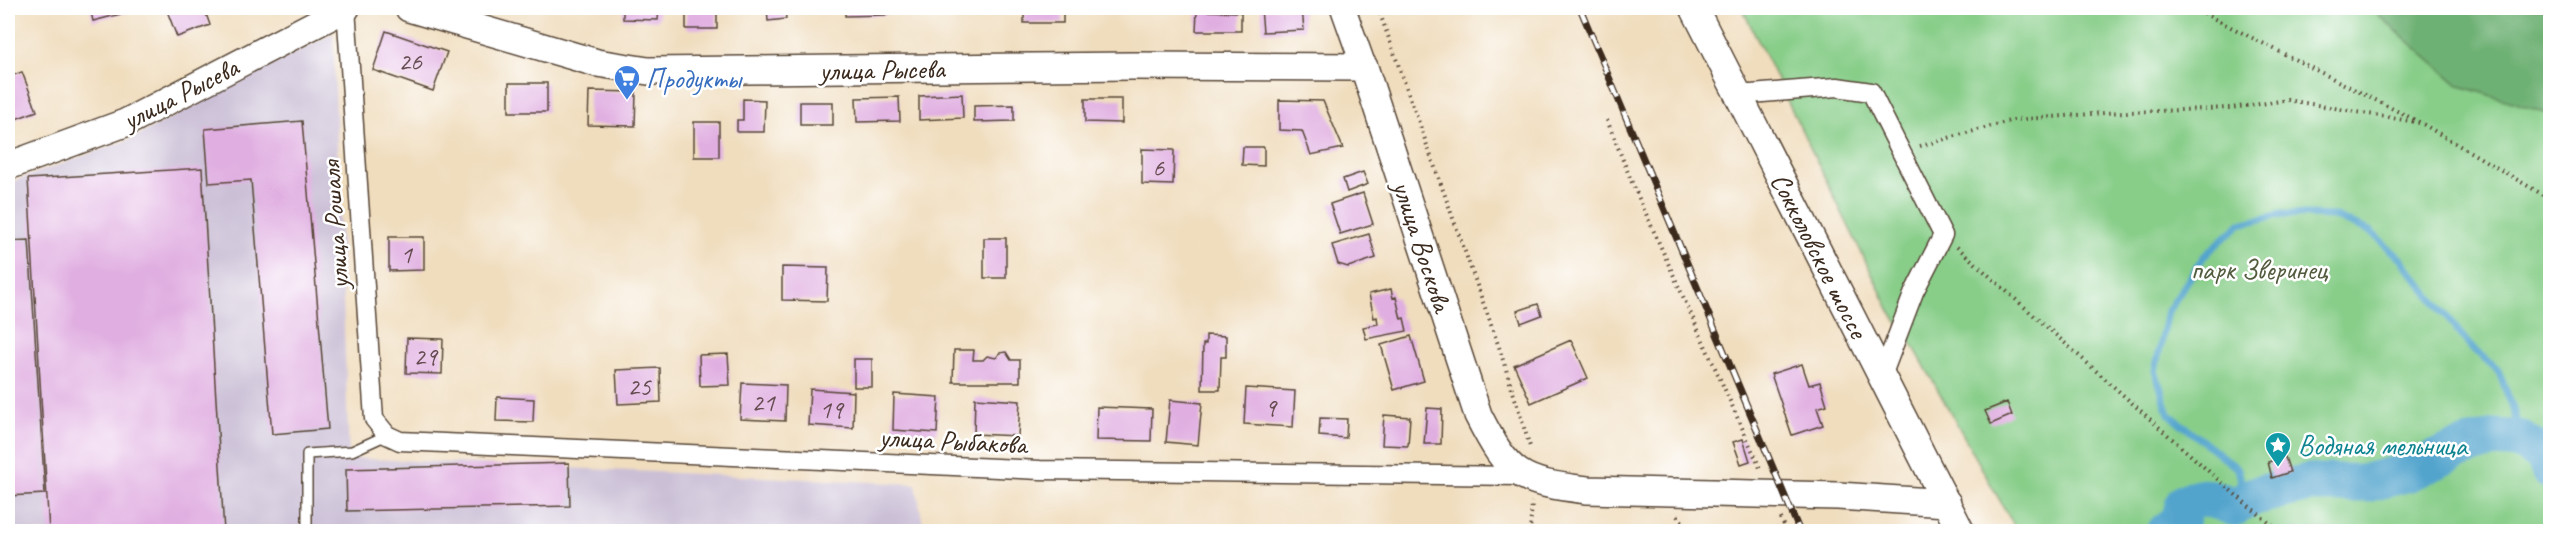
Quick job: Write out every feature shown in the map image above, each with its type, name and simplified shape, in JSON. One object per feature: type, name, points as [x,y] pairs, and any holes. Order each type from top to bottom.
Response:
[{"type":"main road","name":"улица Рысева","points":[[8,166],[125,123],[346,8]]},
{"type":"main road","name":"улица Рысева","points":[[409,8],[597,63],[648,71],[1132,66],[1364,67]]},
{"type":"main road","name":"Сокколовское шоссе","points":[[1694,8],[1961,531]]},
{"type":"main road","name":"улица Воскова","points":[[1364,67],[1478,415],[1497,452],[1527,478]]},
{"type":"main road","points":[[1527,478],[1555,486],[1596,490],[1770,494],[1947,503]]},
{"type":"street","name":"улица Рошаля","points":[[346,8],[375,419],[387,435]]},
{"type":"street","name":"улица Воскова","points":[[1343,8],[1364,67]]},
{"type":"street","points":[[1739,95],[1837,87],[1871,92],[1902,152],[1943,235],[1914,292],[1882,376]]},
{"type":"street","name":"улица Рыбакова","points":[[387,435],[400,441],[1040,470],[1479,474],[1527,478]]},
{"type":"street","points":[[1479,474],[1489,466],[1497,452]]},
{"type":"lane","points":[[307,531],[307,454],[352,451],[387,435]]},
{"type":"path","points":[[1378,8],[1499,347],[1531,450],[1527,478]]},
{"type":"path","points":[[2193,8],[2421,123],[2550,199]]},
{"type":"path","points":[[1902,152],[1950,136],[2013,120],[2104,113],[2231,108],[2288,100],[2421,123]]},
{"type":"path","points":[[1607,120],[1633,185],[1744,429],[1787,531]]},
{"type":"path","points":[[1943,235],[2224,485],[2280,531]]},
{"type":"shaded area","points":[[333,33],[349,458],[916,484],[924,531],[8,532],[8,183],[131,139]]},
{"type":"green space","name":"парк Зверинец","points":[[1742,8],[2550,8],[2550,531],[2017,531],[1911,342],[1891,313]]},
{"type":"green space","points":[[2370,8],[2550,8],[2550,114],[2460,86]]},
{"type":"building","points":[[90,8],[144,8],[93,21]]},
{"type":"building","points":[[166,8],[204,8],[210,25],[177,37]]},
{"type":"building","points":[[623,8],[659,8],[658,20],[623,19]]},
{"type":"building","points":[[686,8],[717,8],[717,29],[686,29]]},
{"type":"building","points":[[767,8],[785,8],[786,19],[768,21]]},
{"type":"building","points":[[845,8],[887,8],[887,15],[845,16]]},
{"type":"building","points":[[1024,8],[1063,8],[1063,23],[1024,23]]},
{"type":"building","points":[[1261,8],[1302,8],[1304,30],[1263,32]]},
{"type":"building","points":[[1197,11],[1241,12],[1241,31],[1196,31]]},
{"type":"building","points":[[386,31],[447,52],[433,91],[373,70]]},
{"type":"building","points":[[22,72],[37,111],[8,122],[8,77]]},
{"type":"building","points":[[509,83],[547,83],[547,112],[509,112]]},
{"type":"building","points":[[589,91],[636,92],[635,126],[588,125]]},
{"type":"building","points":[[962,94],[963,118],[919,120],[919,96]]},
{"type":"building","points":[[899,97],[900,121],[857,122],[856,98]]},
{"type":"building","points":[[743,99],[765,100],[764,132],[737,132],[737,120],[743,120]]},
{"type":"building","points":[[1085,99],[1122,99],[1122,123],[1085,122]]},
{"type":"building","points":[[1279,100],[1323,101],[1343,148],[1311,155],[1302,131],[1279,130]]},
{"type":"building","points":[[800,102],[833,102],[833,125],[800,125]]},
{"type":"building","points":[[1014,105],[1014,121],[974,122],[974,106]]},
{"type":"building","points":[[302,121],[328,429],[272,434],[251,180],[209,183],[205,129]]},
{"type":"building","points":[[694,122],[719,122],[719,157],[694,157]]},
{"type":"building","points":[[1243,147],[1264,147],[1264,166],[1242,165]]},
{"type":"building","points":[[1142,149],[1174,150],[1173,185],[1142,184]]},
{"type":"building","points":[[202,168],[224,532],[49,532],[28,179]]},
{"type":"building","points":[[1363,172],[1368,184],[1347,192],[1343,179]]},
{"type":"building","points":[[1363,193],[1373,224],[1340,234],[1330,204]]},
{"type":"building","points":[[1369,234],[1376,258],[1348,267],[1338,264],[1332,245]]},
{"type":"building","points":[[389,237],[424,237],[424,270],[389,271]]},
{"type":"building","points":[[984,238],[1006,238],[1006,278],[984,278]]},
{"type":"building","points":[[29,240],[45,494],[8,496],[8,241]]},
{"type":"building","points":[[782,267],[828,268],[827,301],[782,300]]},
{"type":"building","points":[[1391,289],[1393,298],[1396,297],[1401,319],[1404,318],[1407,331],[1366,339],[1363,327],[1378,324],[1377,317],[1374,318],[1369,294]]},
{"type":"building","points":[[1538,304],[1542,315],[1521,323],[1517,311]]},
{"type":"building","points":[[1206,335],[1226,336],[1226,357],[1221,357],[1220,390],[1202,390],[1203,344],[1206,344]]},
{"type":"building","points":[[1411,336],[1424,381],[1394,390],[1381,345]]},
{"type":"building","points":[[407,338],[443,339],[442,374],[406,373]]},
{"type":"building","points":[[1571,340],[1588,378],[1531,403],[1514,365]]},
{"type":"building","points":[[954,350],[974,350],[973,360],[983,360],[987,356],[996,358],[1000,353],[1006,352],[1011,360],[1020,360],[1020,382],[953,382]]},
{"type":"building","points":[[728,354],[730,385],[700,386],[699,355]]},
{"type":"building","points":[[854,359],[872,359],[872,387],[854,387]]},
{"type":"building","points":[[1802,364],[1809,385],[1820,382],[1827,405],[1817,408],[1823,425],[1792,435],[1771,374]]},
{"type":"building","points":[[660,368],[661,402],[618,404],[616,370]]},
{"type":"building","points":[[742,383],[786,385],[785,421],[740,419]]},
{"type":"building","points":[[1246,388],[1295,391],[1293,427],[1244,424]]},
{"type":"building","points":[[810,389],[854,392],[853,428],[808,425]]},
{"type":"building","points":[[894,394],[939,397],[937,433],[893,430]]},
{"type":"building","points":[[497,397],[534,399],[533,422],[496,421]]},
{"type":"building","points":[[975,398],[1020,401],[1018,436],[974,434]]},
{"type":"building","points":[[1170,400],[1202,403],[1198,445],[1166,442]]},
{"type":"building","points":[[2007,402],[2012,415],[1991,424],[1985,411]]},
{"type":"building","points":[[1097,407],[1152,409],[1151,441],[1096,440]]},
{"type":"building","points":[[1427,408],[1442,409],[1441,444],[1424,444]]},
{"type":"building","points":[[1384,415],[1410,417],[1408,446],[1382,445]]},
{"type":"building","points":[[1320,418],[1347,419],[1346,438],[1319,436]]},
{"type":"building","points":[[1743,439],[1750,461],[1741,464],[1733,442]]},
{"type":"building","points":[[2285,457],[2290,472],[2272,478],[2268,462]]},
{"type":"building","points":[[569,463],[570,506],[347,511],[346,469]]},
{"type":"waterway","points":[[2254,496],[2241,480],[2238,469],[2169,414],[2155,371],[2168,311],[2204,256],[2240,224],[2282,214],[2333,216],[2370,231],[2400,258],[2470,346],[2498,370],[2522,440]]},
{"type":"waterway","points":[[2166,532],[2180,521],[2185,503],[2191,500],[2203,498],[2234,507],[2254,496],[2308,483],[2366,483],[2409,472],[2454,451],[2494,438],[2522,440],[2546,458],[2550,470]]},
{"type":"railway","points":[[1580,8],[1800,532]]},
{"type":"place","name":"Продукты","points":[[627,101]]},
{"type":"place","name":"Водяная мельница","points":[[2278,468]]}]
